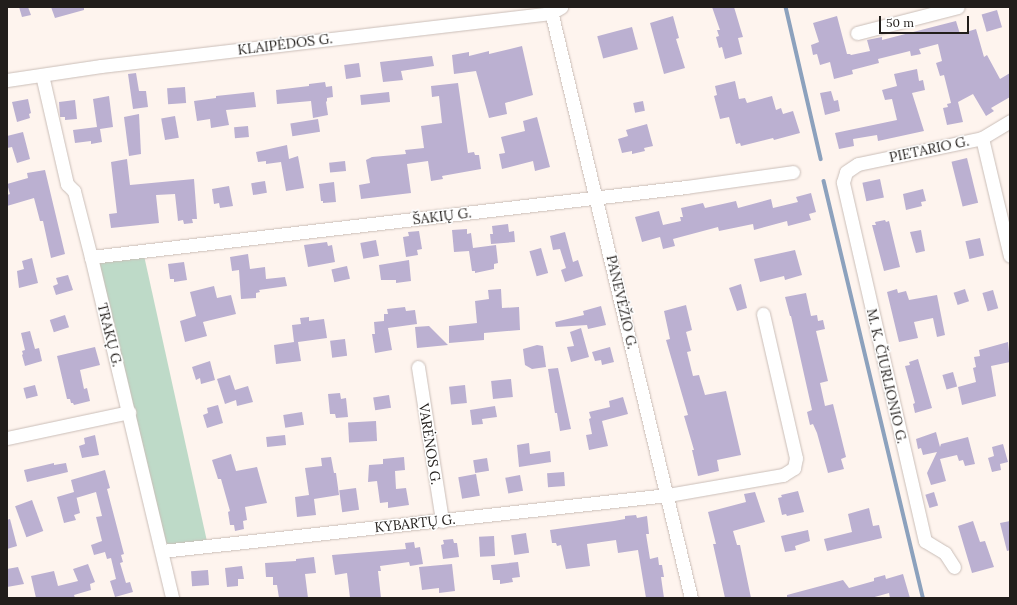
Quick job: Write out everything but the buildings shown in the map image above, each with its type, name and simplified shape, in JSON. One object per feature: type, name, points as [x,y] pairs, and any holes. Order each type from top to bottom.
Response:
[{"type":"street","points":[[857,33],[958,7]]},
{"type":"street","name":"KLAIPĖDOS G.","points":[[7,80],[554,9]]},
{"type":"street","name":"PANEVĖŽIO G.","points":[[554,9],[691,598]]},
{"type":"street","name":"TRAKŲ G.","points":[[42,75],[67,184],[74,191],[91,257],[162,550],[172,598]]},
{"type":"street","name":"PIETARIO G.","points":[[846,172],[858,164],[982,138],[1010,121]]},
{"type":"street","points":[[982,138],[1010,256]]},
{"type":"street","name":"ŠAKIŲ G.","points":[[91,257],[597,197],[793,172]]},
{"type":"street","name":"M. K. ČIURLIONIO G.","points":[[846,172],[843,188],[925,541],[945,552],[954,567]]},
{"type":"street","name":"KYBARTŲ G.","points":[[162,550],[668,495],[783,475],[794,468],[796,458],[762,314]]},
{"type":"street","name":"VARĖNOS G.","points":[[418,367],[442,520]]},
{"type":"street","points":[[7,438],[129,412]]},
{"type":"green space","points":[[143,251],[208,546],[162,551],[91,257]]},
{"type":"waterway","points":[[786,7],[821,159]]},
{"type":"waterway","points":[[824,181],[923,598]]}]
